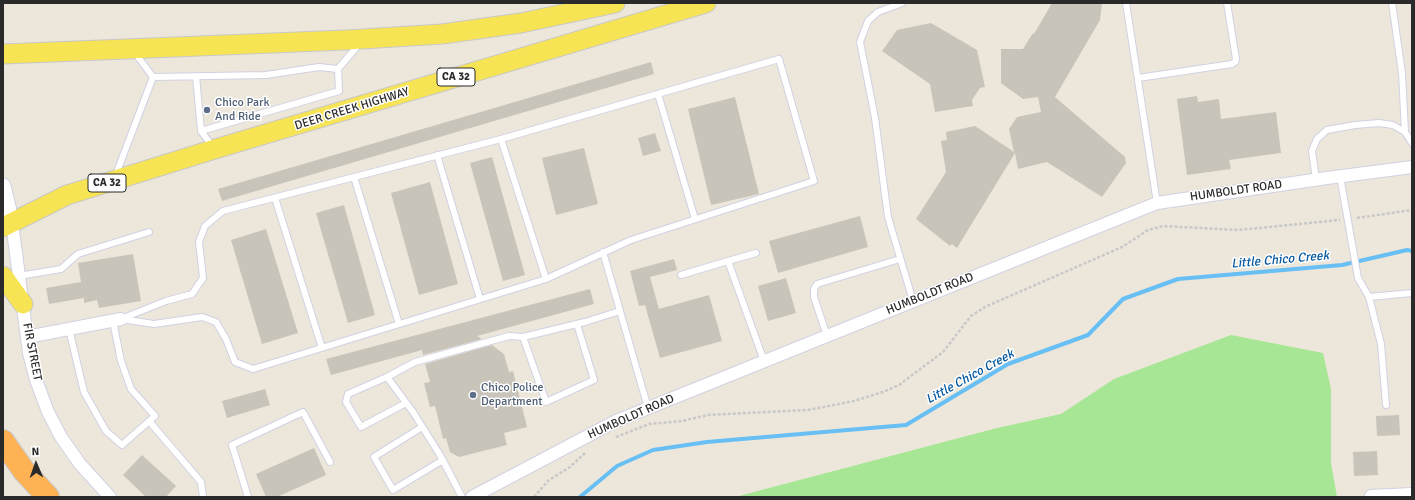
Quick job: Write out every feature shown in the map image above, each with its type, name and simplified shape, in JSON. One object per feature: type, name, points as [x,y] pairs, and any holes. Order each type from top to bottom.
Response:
[{"type":"highway","points":[[3,441],[24,471],[48,497]]},
{"type":"main road","points":[[3,54],[364,39],[442,34],[521,23],[615,3]]},
{"type":"main road","name":"DEER CREEK HIGHWAY","points":[[7,225],[67,195],[215,149],[706,3]]},
{"type":"main road","points":[[11,276],[23,304]]},
{"type":"street","name":"HUMBOLDT ROAD","points":[[472,497],[616,420],[1157,203],[1412,167]]},
{"type":"street","points":[[3,186],[11,276]]},
{"type":"street","name":"FIR STREET","points":[[23,304],[29,353],[36,380],[48,412],[61,437],[80,464],[110,497]]},
{"type":"street","points":[[27,337],[117,320]]},
{"type":"street","points":[[1371,496],[1412,494]]},
{"type":"lane","points":[[902,3],[878,12],[868,21],[860,42],[875,118],[888,217],[912,301]]},
{"type":"lane","points":[[1126,3],[1157,203]]},
{"type":"lane","points":[[1138,78],[1232,64],[1235,62],[1236,59],[1227,3]]},
{"type":"lane","points":[[1392,3],[1402,73],[1404,132]]},
{"type":"lane","points":[[201,131],[339,91],[338,69],[364,39]]},
{"type":"lane","points":[[132,48],[153,77]]},
{"type":"lane","points":[[779,59],[814,181],[631,240],[546,279],[253,369],[234,362],[226,339],[216,322],[202,317],[154,324],[117,320],[166,301],[192,294],[203,278],[200,242],[205,226],[223,211],[501,139],[779,59]]},
{"type":"lane","points":[[153,77],[266,75],[319,67],[338,69]]},
{"type":"lane","points":[[196,76],[201,131],[215,149]]},
{"type":"lane","points":[[114,181],[153,77]]},
{"type":"lane","points":[[658,94],[695,219]]},
{"type":"lane","points":[[1316,180],[1312,151],[1317,139],[1327,130],[1379,123],[1393,125],[1404,132],[1412,142]]},
{"type":"lane","points":[[501,139],[546,279]]},
{"type":"lane","points":[[438,155],[480,299]]},
{"type":"lane","points":[[1340,176],[1358,278],[1369,297],[1381,344],[1386,405]]},
{"type":"lane","points":[[354,177],[398,324]]},
{"type":"lane","points":[[275,198],[322,348]]},
{"type":"lane","points":[[11,276],[61,269],[78,254],[149,232]]},
{"type":"lane","points":[[603,252],[648,408]]},
{"type":"lane","points":[[682,275],[756,253]]},
{"type":"lane","points":[[827,336],[814,297],[814,289],[817,284],[900,258]]},
{"type":"lane","points":[[728,261],[764,361]]},
{"type":"lane","points":[[1369,297],[1412,293]]},
{"type":"lane","points":[[406,403],[362,427],[346,402],[348,394],[387,377],[415,362],[509,336],[523,337],[577,324],[620,311]]},
{"type":"lane","points":[[69,329],[84,392],[106,431],[122,445],[155,416],[131,389],[121,361],[117,320]]},
{"type":"lane","points":[[523,337],[546,402],[594,380],[577,324]]},
{"type":"lane","points":[[387,377],[406,403],[443,460],[462,497]]},
{"type":"lane","points":[[248,497],[232,445],[303,412],[330,462]]},
{"type":"lane","points":[[149,421],[201,482],[203,497]]},
{"type":"lane","points":[[422,427],[374,457],[393,490],[443,460]]},
{"type":"path","points":[[616,437],[649,424],[682,421],[708,415],[808,410],[854,401],[883,392],[899,385],[943,352],[971,316],[985,307],[1122,247],[1148,230],[1163,226],[1238,230],[1347,220],[1412,210]]},
{"type":"path","points":[[534,497],[549,480],[570,467],[583,454],[589,451]]},
{"type":"green space","points":[[1231,335],[1323,353],[1331,389],[1331,463],[1337,497],[735,497],[997,428],[1061,414],[1114,379]]},
{"type":"building","points":[[1052,3],[1102,3],[1100,20],[1055,97],[1125,157],[1126,163],[1102,197],[1047,162],[1018,169],[1015,153],[957,248],[952,244],[950,246],[916,219],[946,172],[941,141],[947,140],[946,132],[975,126],[1014,152],[1009,129],[1017,117],[1041,112],[1038,97],[1023,99],[1001,83],[1001,49],[1023,49],[1033,33],[1034,34]]},
{"type":"building","points":[[931,23],[977,50],[985,87],[980,88],[972,100],[973,106],[935,112],[930,84],[882,51],[897,30]]},
{"type":"building","points":[[651,62],[654,74],[222,201],[218,189]]},
{"type":"building","points":[[1197,96],[1198,102],[1219,99],[1221,119],[1276,112],[1281,153],[1229,160],[1231,169],[1187,175],[1177,99]]},
{"type":"building","points":[[735,97],[759,194],[711,205],[688,109]]},
{"type":"building","points":[[655,133],[661,151],[643,156],[638,138]]},
{"type":"building","points":[[584,148],[598,204],[556,215],[542,158]]},
{"type":"building","points":[[492,157],[525,275],[503,281],[470,163]]},
{"type":"building","points":[[430,182],[458,284],[419,295],[391,193]]},
{"type":"building","points":[[344,205],[375,315],[348,323],[316,213]]},
{"type":"building","points":[[860,216],[868,247],[778,273],[769,241]]},
{"type":"building","points":[[266,229],[298,333],[262,344],[231,240]]},
{"type":"building","points":[[133,254],[141,301],[99,308],[97,300],[84,303],[84,298],[49,304],[46,288],[81,282],[78,263]]},
{"type":"building","points":[[674,259],[677,270],[650,277],[659,309],[709,295],[722,341],[660,358],[645,305],[639,306],[630,271]]},
{"type":"building","points":[[786,278],[796,313],[768,321],[758,286]]},
{"type":"building","points":[[590,289],[594,304],[477,336],[482,339],[423,355],[422,350],[331,375],[326,359]]},
{"type":"building","name":"Chico Police Department","points":[[492,345],[504,354],[509,372],[513,371],[527,427],[504,433],[507,445],[459,457],[450,452],[446,438],[443,439],[435,406],[430,407],[424,383],[430,382],[425,364]]},
{"type":"building","points":[[265,389],[270,405],[227,418],[222,401]]},
{"type":"building","points":[[1399,415],[1400,435],[1377,436],[1376,416]]},
{"type":"building","points":[[314,448],[326,475],[277,497],[266,497],[256,474]]},
{"type":"building","points":[[1377,451],[1378,475],[1354,476],[1353,452]]},
{"type":"building","points":[[142,455],[176,486],[166,497],[146,497],[123,475]]},
{"type":"waterway","name":"Little Chico Creek","points":[[580,497],[617,466],[653,450],[707,442],[906,425],[1008,364],[1088,335],[1123,299],[1178,279],[1342,265],[1407,250],[1412,251]]},
{"type":"place","name":"Chico Park And Ride","points":[[207,110]]},
{"type":"place","name":"Chico Police Department","points":[[473,395]]}]
